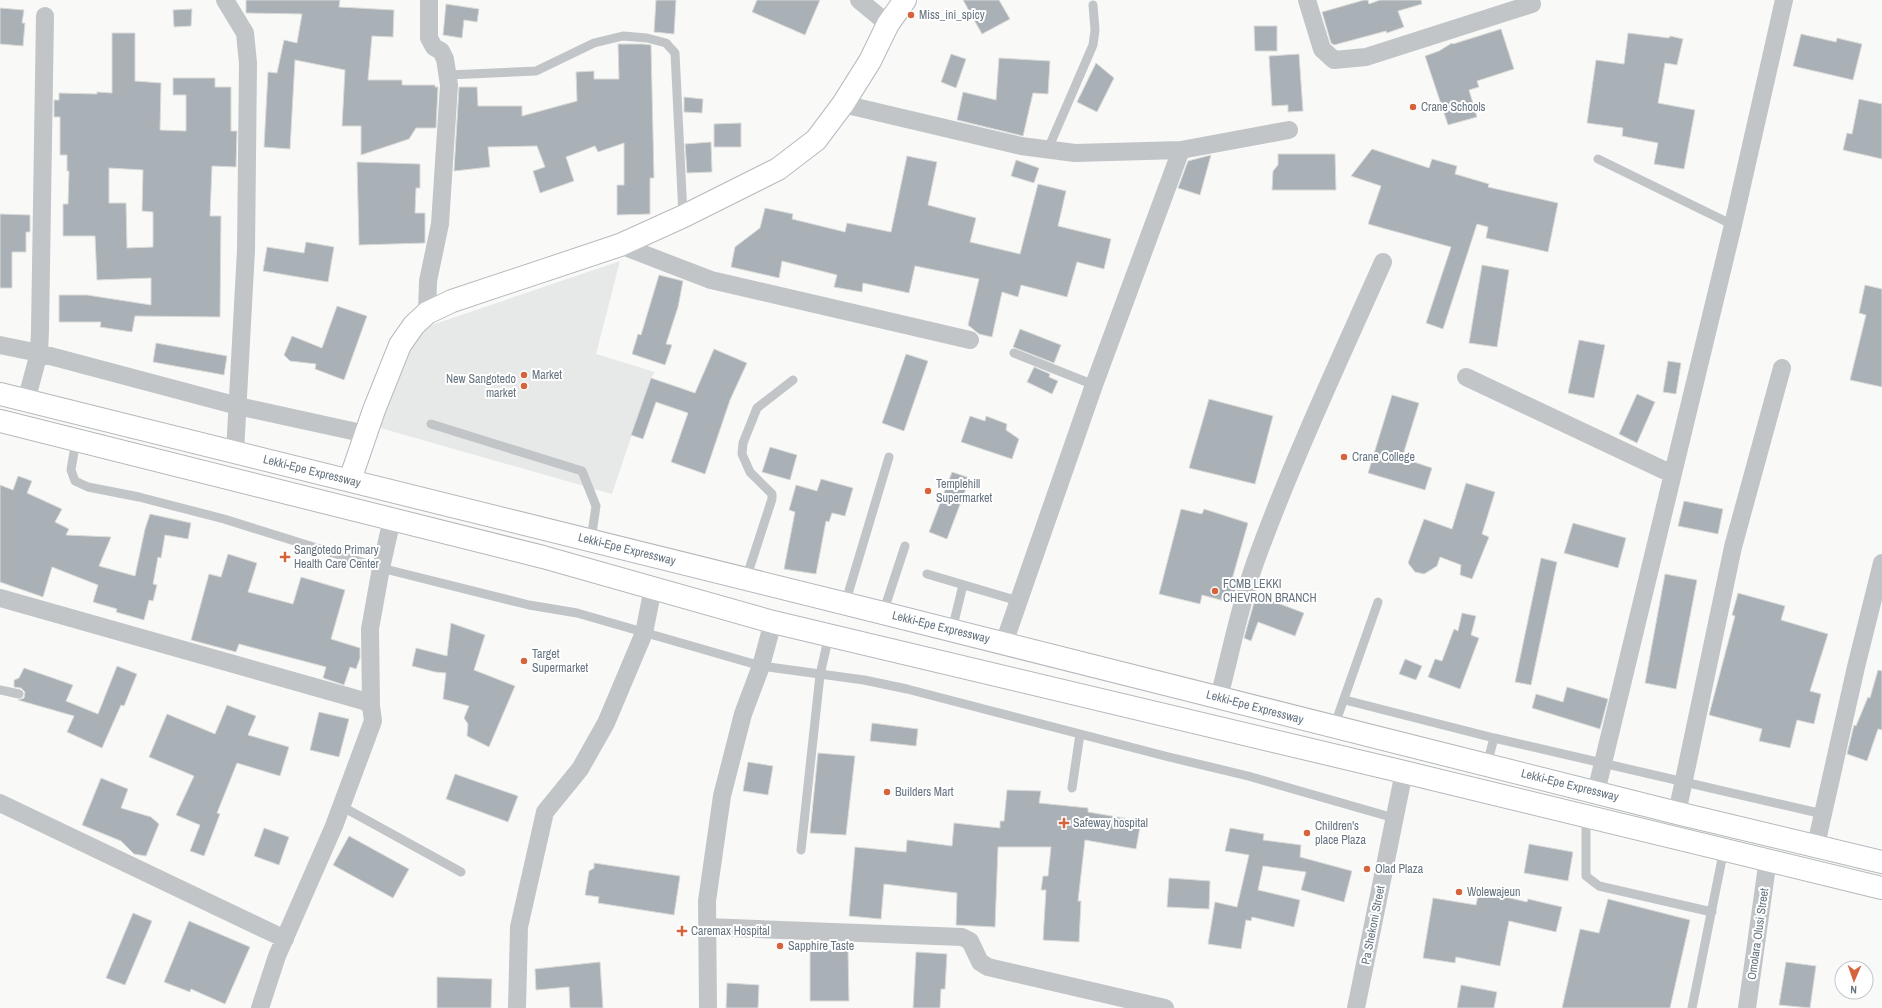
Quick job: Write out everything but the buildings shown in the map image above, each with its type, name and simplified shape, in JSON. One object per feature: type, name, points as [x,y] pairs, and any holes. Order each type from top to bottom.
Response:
[{"type":"main road","points":[[350,480],[400,345],[414,325],[428,313],[452,301],[620,245],[684,216],[778,169],[816,140],[843,104],[870,61],[888,24],[905,0]]},
{"type":"main road","name":"Lekki-Epe Expressway","points":[[0,394],[952,630],[1677,813],[1882,862]]},
{"type":"main road","points":[[0,422],[543,557],[774,622],[1586,815],[1882,888]]},
{"type":"street","points":[[226,0],[245,33],[248,63],[246,250],[235,452]]},
{"type":"street","points":[[428,313],[428,280],[440,224],[448,75],[442,51],[434,47],[429,38],[429,0]]},
{"type":"street","points":[[859,0],[888,24]]},
{"type":"street","points":[[1307,0],[1322,49],[1334,60],[1366,58],[1532,4]]},
{"type":"street","points":[[1596,792],[1733,226],[1784,0]]},
{"type":"street","points":[[26,400],[39,353],[45,16]]},
{"type":"street","points":[[843,104],[1021,146],[1075,153],[1181,150],[1289,130]]},
{"type":"street","points":[[1004,643],[1094,385],[1181,150]]},
{"type":"street","points":[[620,245],[711,280],[970,340]]},
{"type":"street","points":[[1219,697],[1246,593],[1256,561],[1303,441],[1383,262]]},
{"type":"street","points":[[0,345],[39,353],[238,406],[366,434]]},
{"type":"street","points":[[1677,813],[1733,547],[1782,368]]},
{"type":"street","points":[[1466,377],[1672,474]]},
{"type":"street","points":[[260,1008],[285,939],[341,806],[373,721],[371,706],[370,629],[392,519]]},
{"type":"street","points":[[1816,845],[1856,667],[1882,563]]},
{"type":"street","points":[[517,1008],[519,928],[545,812],[580,769],[606,723],[644,633],[653,588]]},
{"type":"street","points":[[0,598],[364,701],[371,706]]},
{"type":"street","points":[[708,1008],[707,901],[722,796],[743,714],[762,666],[774,622]]},
{"type":"street","name":"Pa Shekoni Street","points":[[1356,1008],[1404,772]]},
{"type":"street","points":[[0,803],[285,939]]},
{"type":"street","name":"Omolara Olusi Street","points":[[1747,1008],[1768,859]]},
{"type":"street","points":[[707,927],[962,937],[970,940],[980,962],[988,967],[1165,1008]]},
{"type":"lane","points":[[1048,149],[1093,45],[1095,30],[1093,5]]},
{"type":"lane","points":[[448,75],[536,71],[594,43],[623,36],[647,38],[666,43],[674,53],[684,216]]},
{"type":"lane","points":[[1598,159],[1733,226]]},
{"type":"lane","points":[[1014,353],[1094,385]]},
{"type":"lane","points":[[746,579],[772,499],[772,494],[750,472],[742,454],[743,444],[757,408],[793,380]]},
{"type":"lane","points":[[431,424],[582,470],[596,506],[591,540]]},
{"type":"lane","points":[[76,440],[71,470],[75,481],[88,487],[139,497],[224,519],[381,568],[529,605],[576,613],[762,666],[864,680],[907,689],[1248,776],[1394,818]]},
{"type":"lane","points":[[845,604],[889,457]]},
{"type":"lane","points":[[883,613],[905,546]]},
{"type":"lane","points":[[927,574],[1018,601]]},
{"type":"lane","points":[[952,630],[963,585]]},
{"type":"lane","points":[[1334,727],[1345,700],[1378,602]]},
{"type":"lane","points":[[801,850],[820,675],[829,635]]},
{"type":"lane","points":[[0,690],[19,694]]},
{"type":"lane","points":[[1345,700],[1603,764],[1684,781],[1823,814]]},
{"type":"lane","points":[[1072,788],[1080,734]]},
{"type":"lane","points":[[1487,764],[1494,738]]},
{"type":"lane","points":[[341,806],[461,872]]},
{"type":"lane","points":[[1586,815],[1586,876],[1599,886],[1712,912]]},
{"type":"lane","points":[[1692,1008],[1724,849]]},
{"type":"shaded area","name":"Market","points":[[620,261],[596,354],[655,372],[651,378],[612,494],[377,427],[400,360],[420,329]]},
{"type":"place","name":"Miss_ini_spicy","points":[[911,15]]},
{"type":"place","name":"Crane Schools","points":[[1413,107]]},
{"type":"place","name":"Market","points":[[524,375]]},
{"type":"place","name":"New Sangotedo market","points":[[524,386]]},
{"type":"place","name":"Crane College","points":[[1344,457]]},
{"type":"place","name":"Templehill Supermarket","points":[[928,491]]},
{"type":"place","name":"Sangotedo Primary Health Care Center","points":[[285,557]]},
{"type":"place","name":"FCMB LEKKI CHEVRON BRANCH","points":[[1215,591]]},
{"type":"place","name":"Target Supermarket","points":[[524,661]]},
{"type":"place","name":"Builders Mart","points":[[887,792]]},
{"type":"place","name":"Safeway hospital","points":[[1064,823]]},
{"type":"place","name":"Children's place Plaza","points":[[1307,833]]},
{"type":"place","name":"Olad Plaza","points":[[1367,869]]},
{"type":"place","name":"Wolewajeun","points":[[1459,892]]},
{"type":"place","name":"Caremax Hospital","points":[[682,931]]},
{"type":"place","name":"Sapphire Taste","points":[[780,946]]}]
